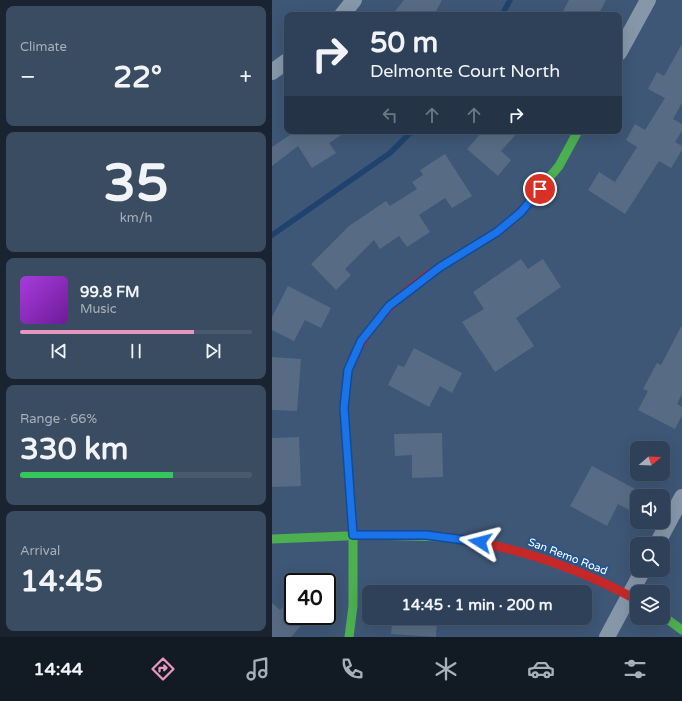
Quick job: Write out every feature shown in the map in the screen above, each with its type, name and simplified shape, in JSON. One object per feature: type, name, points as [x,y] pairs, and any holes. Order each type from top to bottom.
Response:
[{"type":"street","points":[[344,12],[354,0]]},
{"type":"street","points":[[622,48],[648,0]]},
{"type":"street","points":[[272,72],[284,63]]},
{"type":"street","points":[[349,637],[353,606],[353,535],[344,408],[348,370],[361,341],[389,306],[440,267],[497,232],[521,212],[559,166],[576,134]]},
{"type":"street","points":[[661,537],[682,497]]},
{"type":"street","name":"San Remo Road","points":[[272,539],[353,535],[426,535],[493,544],[520,550],[560,563],[630,597]]},
{"type":"street","points":[[607,637],[630,602]]},
{"type":"street","points":[[670,621],[682,630]]},
{"type":"building","points":[[404,0],[442,0],[436,12],[394,12]]},
{"type":"building","points":[[569,0],[606,0],[600,12],[563,12]]},
{"type":"building","points":[[682,44],[682,103],[673,119],[682,124],[682,131],[675,142],[682,146],[682,150],[671,168],[659,161],[625,214],[588,190],[599,172],[615,182],[637,147],[626,140],[635,124],[645,130],[665,98],[648,89],[657,72],[664,76]]},
{"type":"building","points":[[289,134],[342,134],[329,143],[336,153],[312,168],[298,146],[272,166],[272,147],[290,135]]},
{"type":"building","points":[[480,134],[516,134],[501,151],[511,160],[498,176],[467,149]]},
{"type":"building","points":[[445,154],[472,196],[452,208],[445,198],[419,215],[430,232],[407,247],[399,236],[380,249],[374,240],[345,269],[351,275],[336,290],[311,264],[349,226],[386,201],[390,206],[417,189],[412,182],[423,175],[420,170]]},
{"type":"building","points":[[521,259],[528,269],[543,259],[561,287],[516,318],[534,346],[495,372],[462,322],[484,309],[473,292]]},
{"type":"building","points":[[288,286],[331,308],[321,328],[305,320],[294,341],[272,330],[272,317]]},
{"type":"building","points":[[682,325],[682,394],[677,404],[682,407],[682,415],[675,429],[638,410],[648,391],[643,389],[657,363],[661,365]]},
{"type":"building","points":[[414,348],[462,373],[452,393],[440,386],[429,407],[388,385],[398,365],[404,367]]},
{"type":"building","points":[[272,357],[301,359],[297,411],[272,410]]},
{"type":"building","points":[[442,433],[443,477],[412,478],[412,455],[395,456],[394,434]]},
{"type":"building","points":[[299,437],[301,486],[272,487],[272,438]]},
{"type":"building","points":[[592,466],[635,489],[630,489],[630,510],[618,504],[607,526],[570,506]]},
{"type":"building","points":[[272,603],[280,610],[284,605],[284,625],[302,625],[291,637],[272,637]]},
{"type":"building","points":[[392,625],[437,625],[436,637],[391,634]]},
{"type":"waterway","points":[[504,12],[510,0]]},
{"type":"waterway","points":[[272,235],[390,153],[409,134]]},
{"type":"traffic: fast","points":[[527,204],[559,166],[576,134]]},
{"type":"traffic: fast","points":[[349,637],[353,606],[353,535],[344,408],[348,370],[351,362]]},
{"type":"traffic: fast","points":[[272,539],[371,535],[446,537]]},
{"type":"traffic: fast","points":[[670,621],[682,630]]},
{"type":"traffic: jam","points":[[351,362],[368,333],[401,296],[427,275],[498,231],[527,204]]},
{"type":"traffic: jam","points":[[446,537],[521,552],[568,568],[630,596]]},
{"type":"route","points":[[480,542],[468,539],[426,535],[353,535],[344,408],[348,370],[361,341],[389,306],[440,267],[497,232],[521,212],[540,189]]}]
